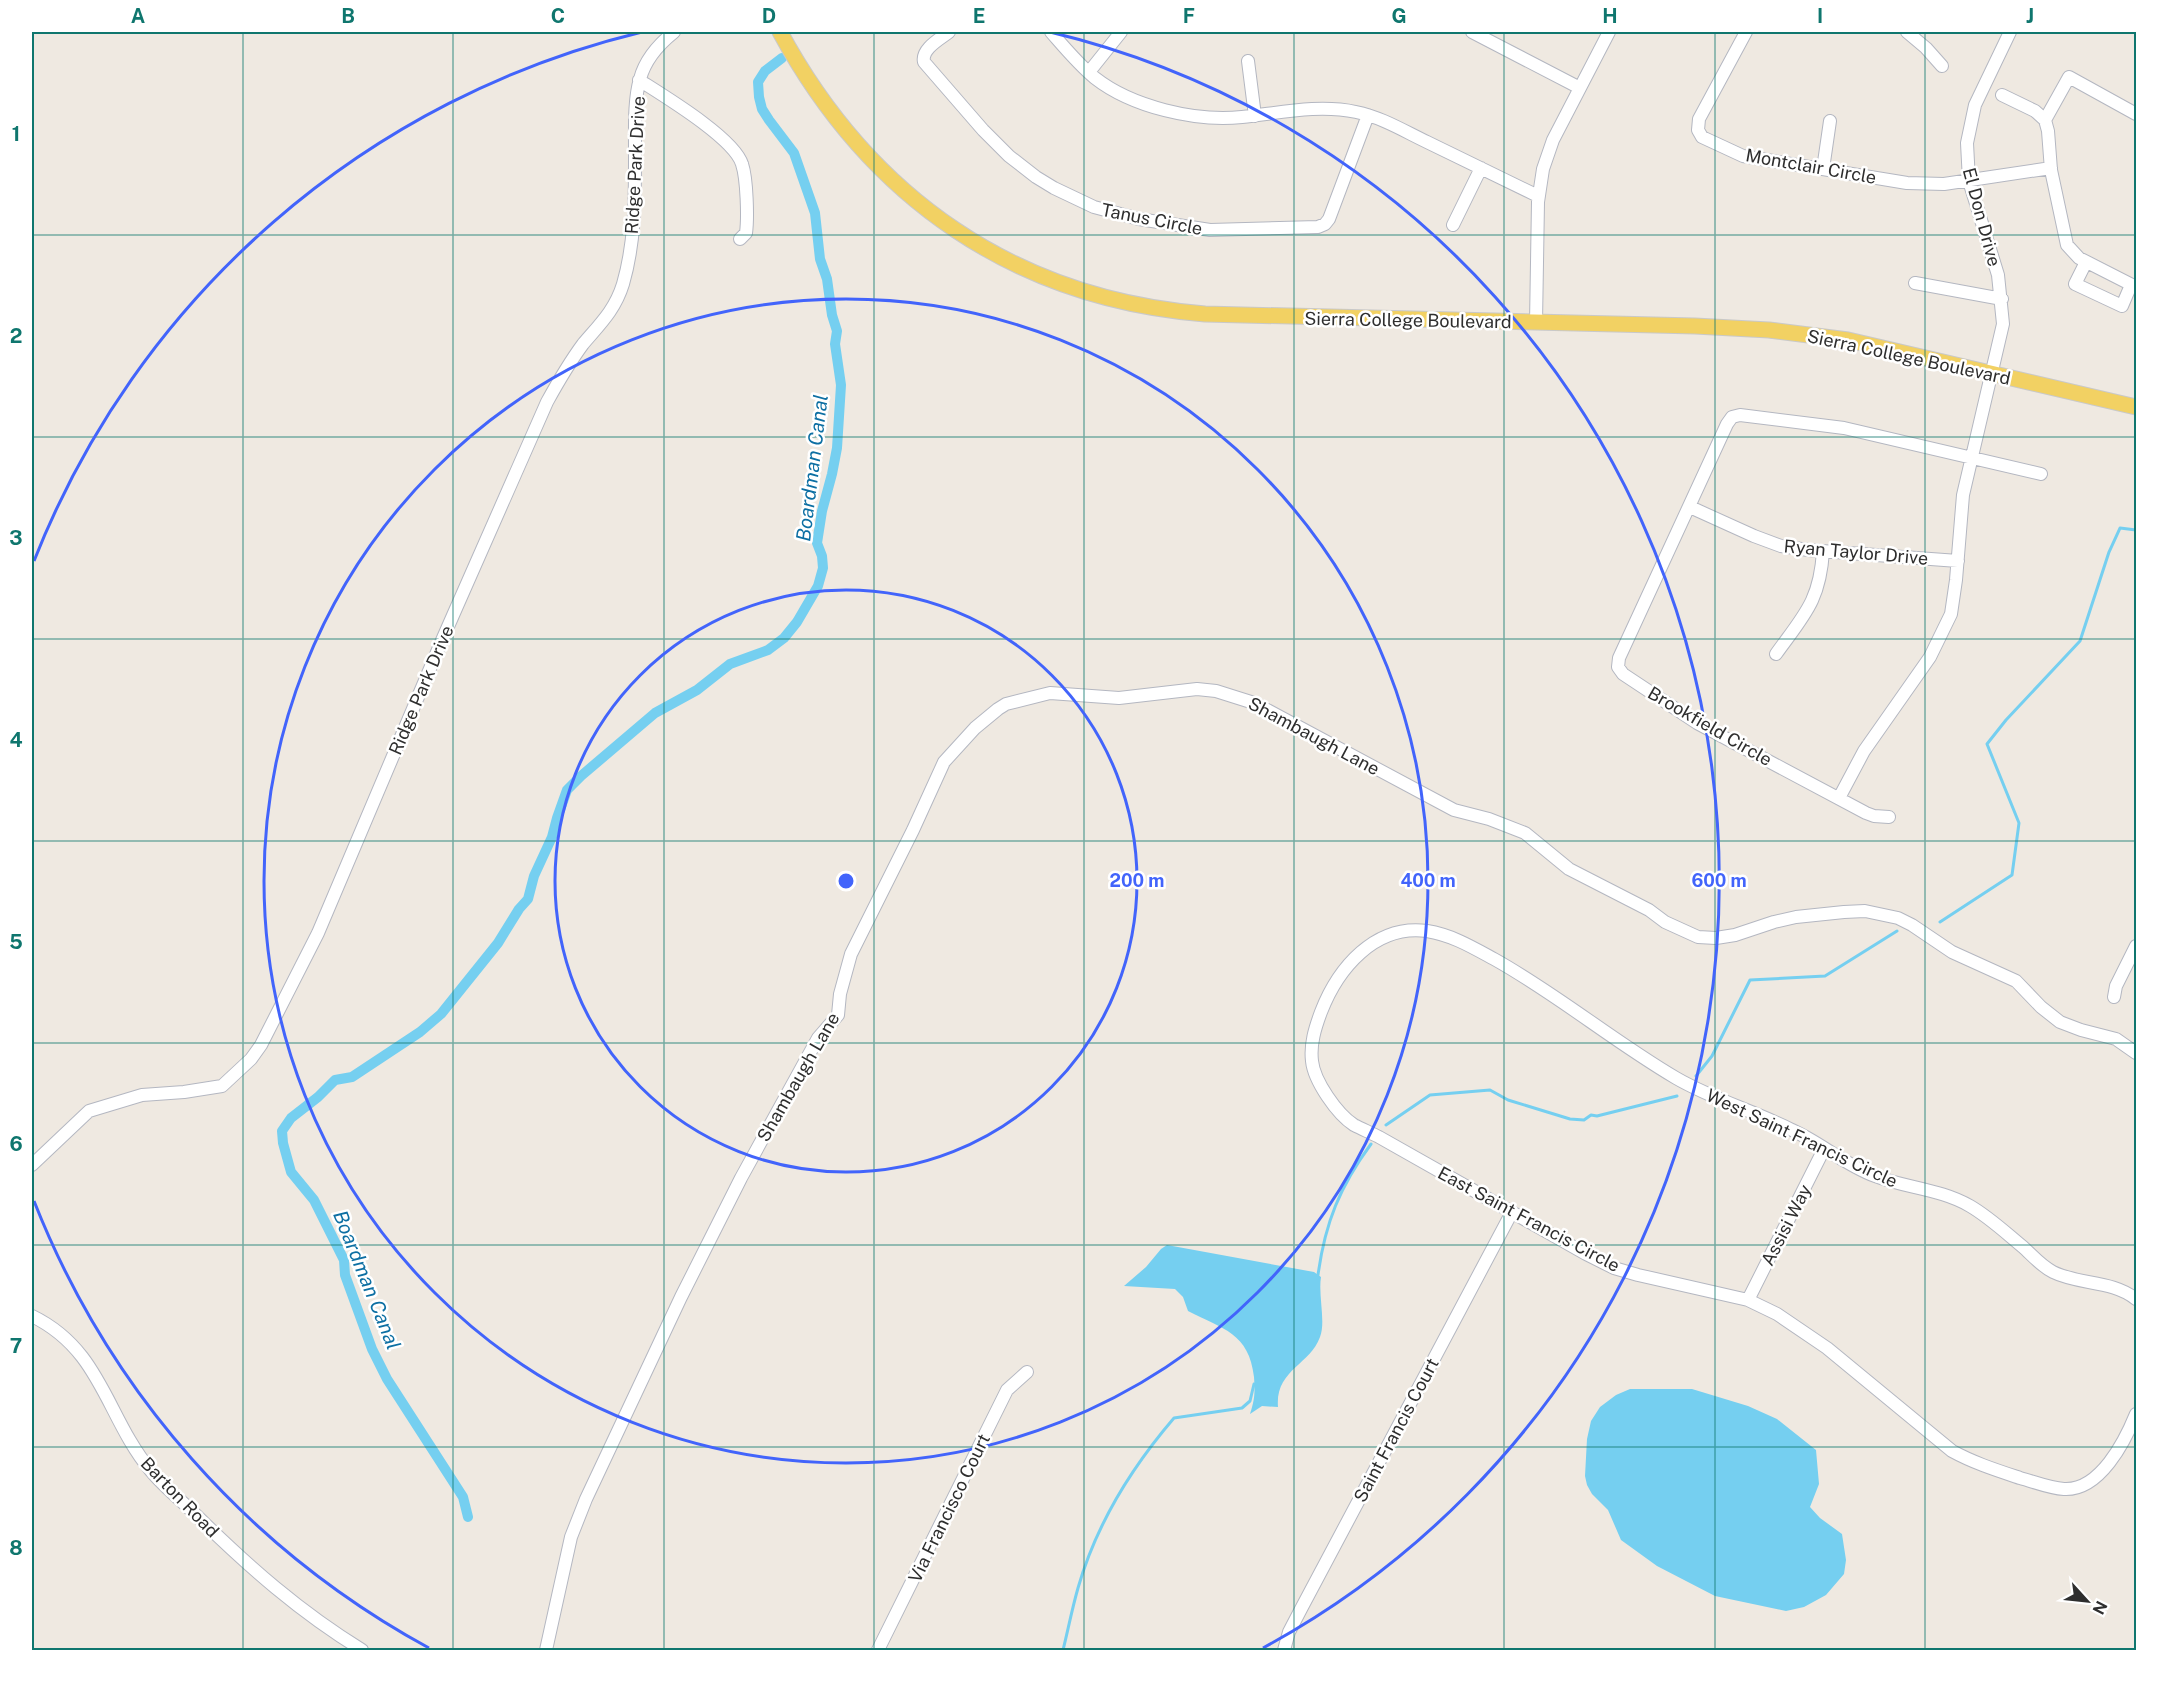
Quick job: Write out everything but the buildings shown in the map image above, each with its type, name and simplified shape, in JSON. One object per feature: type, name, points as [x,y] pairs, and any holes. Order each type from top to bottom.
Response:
[{"type":"main road","name":"Sierra College Boulevard","points":[[780,32],[831,113],[861,149],[903,191],[969,239],[1008,260],[1084,292],[1128,304],[1184,312],[1769,330],[1848,340],[2136,407]]},
{"type":"street","name":"Ridge Park Drive","points":[[32,1165],[89,1111],[142,1095],[222,1086],[251,1059],[261,1045],[318,933],[442,638],[547,402],[564,370],[614,306],[622,285],[635,222],[635,125],[639,80],[651,55],[674,32]]},
{"type":"street","name":"Tanus Circle","points":[[949,32],[925,52],[922,56],[924,62],[983,130],[1009,156],[1036,177],[1073,198],[1116,214],[1139,219],[1222,231],[1318,227],[1325,224],[1329,219],[1368,115]]},
{"type":"street","points":[[1051,32],[1089,72],[1118,92],[1151,105],[1212,118],[1325,109],[1368,115],[1387,122],[1538,196]]},
{"type":"street","points":[[1089,72],[1121,32]]},
{"type":"street","points":[[1472,32],[1580,88]]},
{"type":"street","points":[[1536,323],[1538,196],[1543,169],[1547,154],[1609,32]]},
{"type":"street","name":"Montclair Circle","points":[[1746,32],[1699,119],[1698,130],[1702,137],[1743,156],[1919,184],[1969,181],[2051,168]]},
{"type":"street","points":[[1906,32],[1918,40],[1942,66]]},
{"type":"street","name":"El Don Drive","points":[[1992,374],[2002,336],[2002,299],[1995,264],[1969,181],[1966,155],[1971,116],[1985,81],[2010,32]]},
{"type":"street","points":[[1248,61],[1255,116]]},
{"type":"street","points":[[2045,120],[2069,77],[2136,114]]},
{"type":"street","name":"Ridge Park Drive","points":[[639,80],[716,134],[736,152],[743,165],[747,203],[746,233],[740,239]]},
{"type":"street","points":[[2002,95],[2035,111],[2045,120],[2051,168],[2067,245],[2079,258],[2134,286],[2122,306],[2075,284],[2086,262]]},
{"type":"street","points":[[1823,169],[1830,121]]},
{"type":"street","points":[[1453,225],[1481,168]]},
{"type":"street","points":[[1915,283],[2002,299]]},
{"type":"street","points":[[1889,816],[1874,816],[1839,798],[1864,751],[1930,657],[1951,614],[1958,561],[1962,501],[1992,374]]},
{"type":"street","name":"Brookfield Circle","points":[[1839,798],[1689,718],[1623,674],[1618,667],[1618,658],[1727,424],[1732,417],[1740,415],[1844,428],[2041,474]]},
{"type":"street","name":"Ryan Taylor Drive","points":[[1690,507],[1767,542],[1794,549],[1958,561]]},
{"type":"street","points":[[1776,654],[1814,598],[1820,580],[1823,551]]},
{"type":"street","name":"Shambaugh Lane","points":[[546,1650],[571,1537],[681,1297],[741,1178],[797,1075],[818,1038],[838,1015],[840,994],[851,954],[944,762],[975,728],[990,714],[1006,704],[1050,693],[1119,698],[1197,689],[1235,696],[1254,703],[1454,810],[1489,819],[1525,833],[1569,869],[1649,910],[1665,922],[1698,937],[1716,938],[1735,935],[1796,917],[1864,910],[1882,914],[1912,925],[1952,952],[2016,981],[2060,1022],[2116,1039],[2136,1053]]},
{"type":"street","name":"West Saint Francis Circle","points":[[1328,996],[1342,971],[1361,951],[1380,939],[1415,931],[1426,931],[1455,938],[1519,973],[1676,1078],[1795,1131],[1871,1175],[1898,1185],[1950,1197],[1970,1206],[2053,1272],[2115,1287],[2136,1299]]},
{"type":"street","points":[[2114,997],[2116,986],[2136,946]]},
{"type":"street","name":"East Saint Francis Circle","points":[[1328,996],[1313,1032],[1312,1062],[1320,1083],[1337,1109],[1353,1124],[1614,1268],[1748,1300],[1777,1314],[1827,1348],[1952,1451],[1995,1471],[2043,1486],[2067,1490],[2085,1484],[2100,1474],[2134,1427]]},
{"type":"street","name":"Assisi Way","points":[[1748,1300],[1824,1149]]},
{"type":"street","name":"Saint Francis Court","points":[[1284,1650],[1289,1632],[1306,1598],[1512,1212]]},
{"type":"street","name":"Barton Road","points":[[32,1316],[44,1322],[78,1349],[97,1376],[136,1452],[153,1474],[270,1585],[326,1628],[362,1650]]},
{"type":"street","name":"Via Francisco Court","points":[[878,1650],[1007,1390],[1027,1372]]},
{"type":"street","points":[[2134,1427],[2136,1414]]},
{"type":"water","points":[[1167,1245],[1314,1272],[1321,1277],[1322,1331],[1309,1355],[1282,1384],[1278,1407],[1262,1406],[1250,1414],[1254,1400],[1254,1377],[1246,1351],[1232,1334],[1188,1311],[1183,1297],[1175,1289],[1124,1286]]},
{"type":"water","points":[[1630,1389],[1692,1389],[1748,1406],[1777,1419],[1816,1450],[1819,1484],[1810,1507],[1820,1518],[1842,1534],[1846,1560],[1844,1574],[1826,1595],[1804,1607],[1786,1611],[1715,1596],[1657,1566],[1621,1540],[1608,1510],[1592,1494],[1587,1485],[1585,1476],[1587,1439],[1591,1421],[1600,1407],[1616,1395]]},
{"type":"waterway","name":"Boardman Canal","points":[[468,1517],[463,1497],[387,1379],[372,1349],[345,1275],[344,1260],[314,1200],[291,1172],[282,1131],[291,1118],[335,1080],[352,1077],[420,1032],[441,1014],[498,943],[519,909],[528,899],[534,876],[552,837],[567,790],[655,713],[697,690],[730,664],[768,650],[784,638],[797,622],[818,586],[823,568],[822,556],[817,543],[837,448],[841,385],[835,344],[837,331],[832,315],[827,279],[820,259],[815,213],[794,153],[762,109],[759,97],[758,82],[765,71],[782,58]]},
{"type":"waterway","points":[[1940,922],[2012,875],[2019,823],[1987,744],[2006,720],[2080,641],[2109,552],[2120,528],[2136,530]]},
{"type":"waterway","points":[[1696,1076],[1712,1056],[1750,980],[1825,976],[1897,931]]},
{"type":"waterway","points":[[1386,1125],[1430,1095],[1490,1090],[1508,1100],[1570,1119],[1584,1120],[1591,1115],[1597,1116],[1677,1096]]},
{"type":"waterway","points":[[1318,1275],[1325,1238],[1342,1190],[1371,1144]]},
{"type":"waterway","points":[[1063,1650],[1078,1588],[1095,1542],[1105,1519],[1144,1456],[1174,1418],[1242,1408],[1250,1401],[1254,1384]]}]
